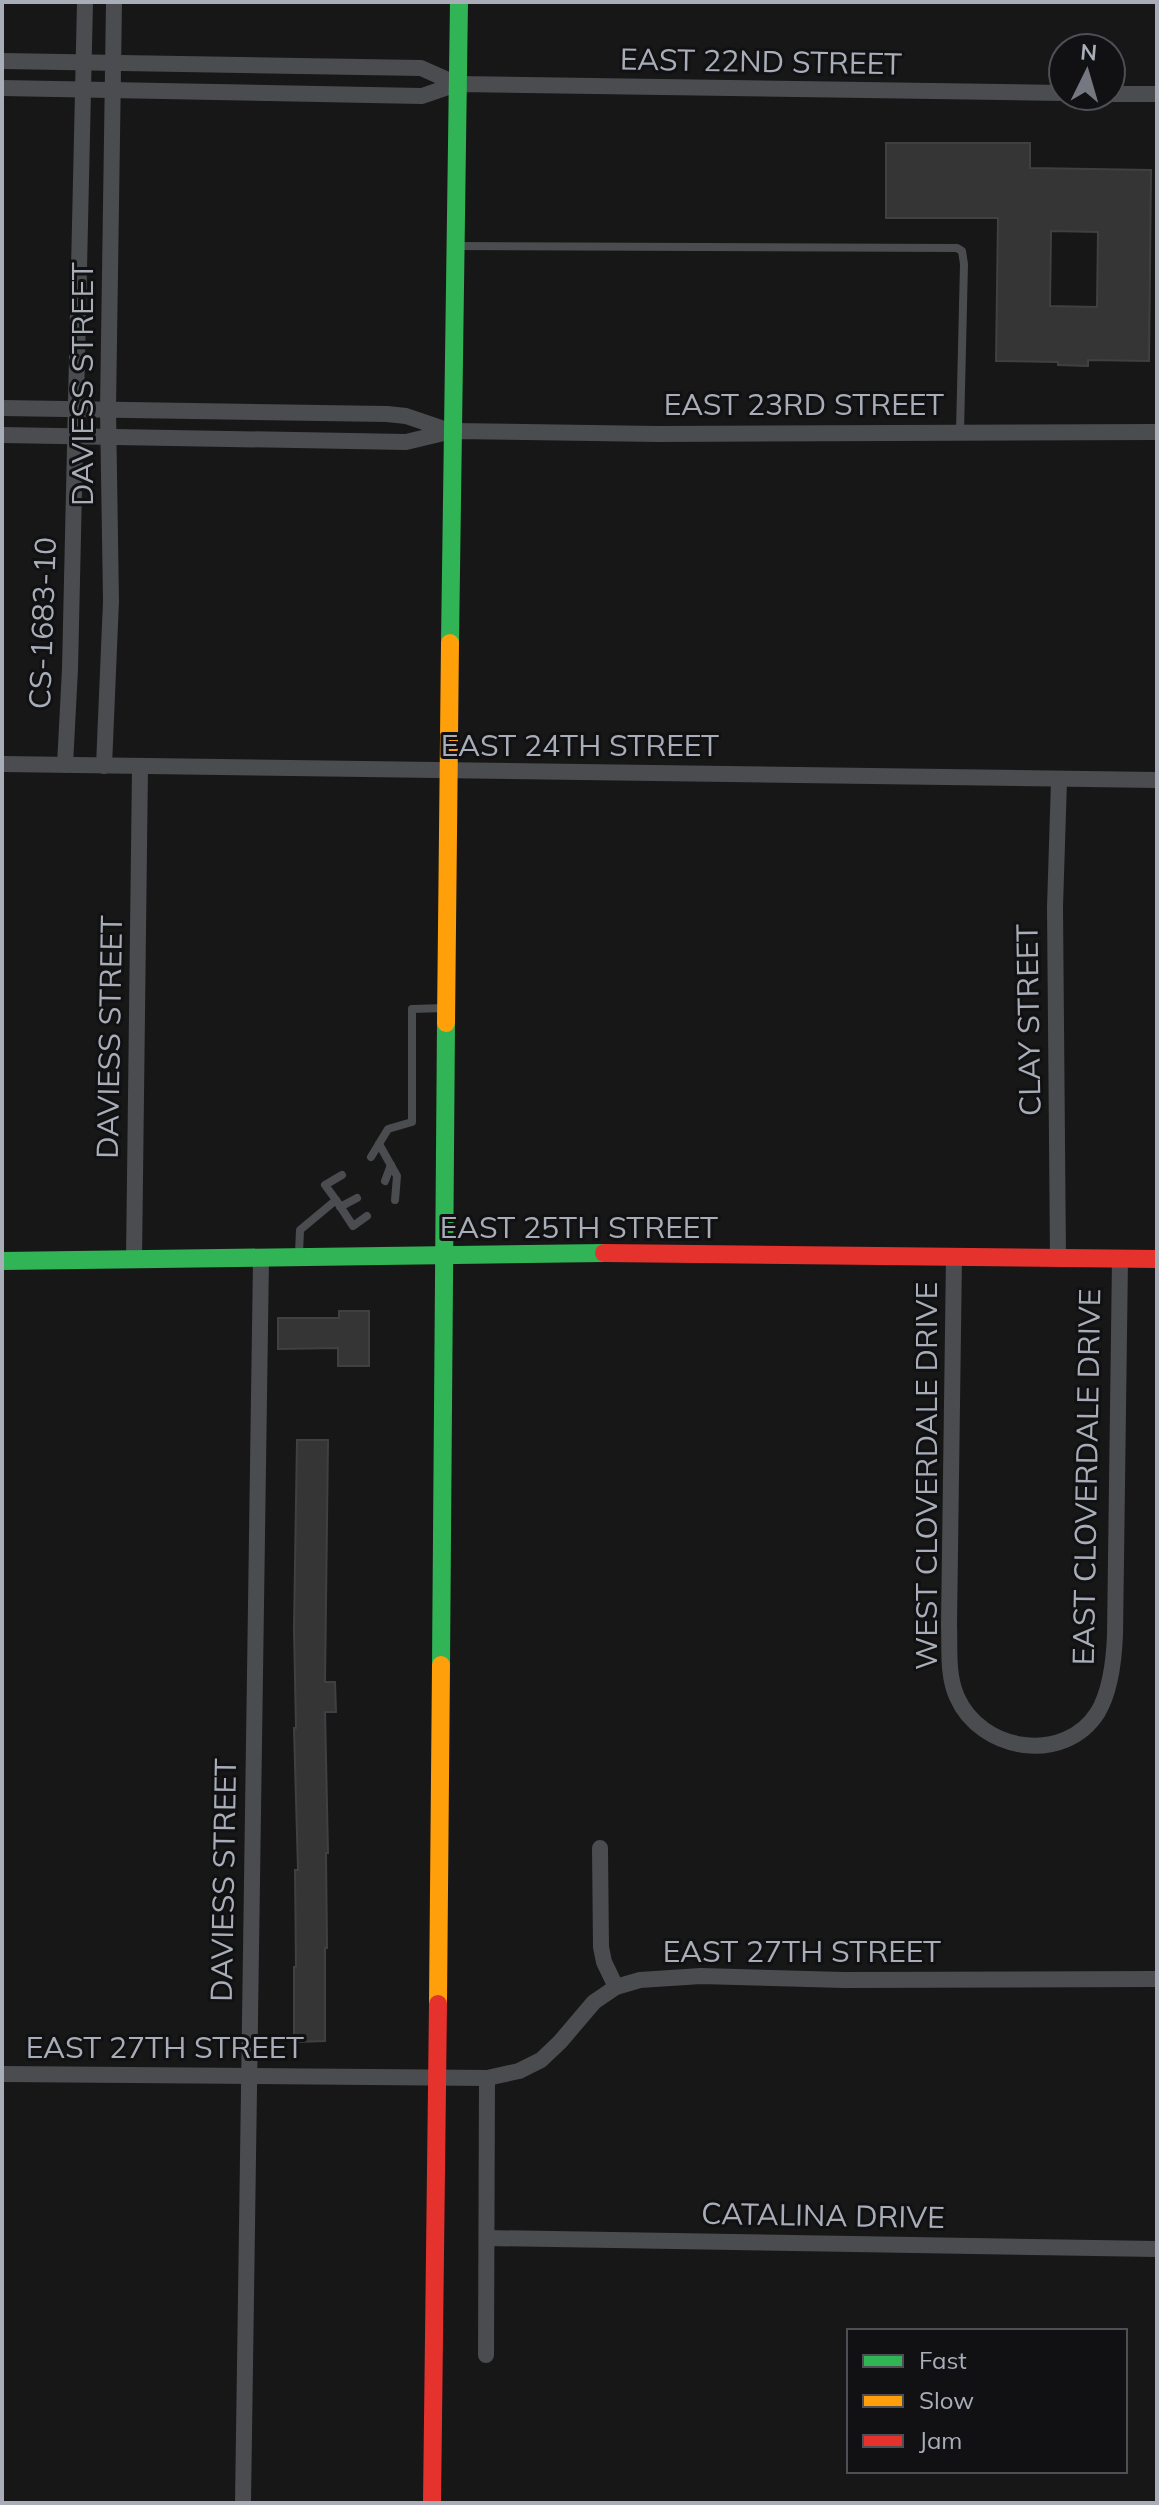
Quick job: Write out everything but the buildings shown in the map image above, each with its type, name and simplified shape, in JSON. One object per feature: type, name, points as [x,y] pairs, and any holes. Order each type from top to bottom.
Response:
[{"type":"street","name":"CS-1683-10","points":[[65,765],[70,669],[85,2]]},
{"type":"street","name":"DAVIESS STREET","points":[[104,766],[111,616],[108,409],[114,2]]},
{"type":"street","points":[[432,2503],[438,2078],[442,1255],[459,2]]},
{"type":"street","name":"EAST 22ND STREET","points":[[2,61],[421,68],[457,84]]},
{"type":"street","name":"EAST 22ND STREET","points":[[2,88],[422,96],[457,84],[1047,93]]},
{"type":"street","points":[[1127,94],[1157,94]]},
{"type":"street","name":"EAST 23RD STREET","points":[[2,408],[387,414],[406,416],[452,431]]},
{"type":"street","name":"EAST 23RD STREET","points":[[2,435],[406,442],[452,431],[658,434],[1157,432]]},
{"type":"street","name":"EAST 24TH STREET","points":[[2,764],[1157,780]]},
{"type":"street","name":"DAVIESS STREET","points":[[134,1260],[140,767]]},
{"type":"street","name":"CLAY STREET","points":[[1058,1258],[1055,907],[1059,781]]},
{"type":"street","name":"EAST 25TH STREET","points":[[2,1261],[563,1253],[1157,1259]]},
{"type":"street","name":"WEST CLOVERDALE DRIVE","points":[[954,1257],[951,1678],[958,1699],[980,1728],[1004,1741],[1032,1747]]},
{"type":"street","name":"DAVIESS STREET","points":[[243,2503],[261,1259]]},
{"type":"street","name":"EAST CLOVERDALE DRIVE","points":[[1032,1747],[1069,1738],[1086,1727],[1098,1711],[1111,1670],[1115,1635],[1120,1259]]},
{"type":"street","points":[[600,1848],[601,1947],[604,1962],[616,1987]]},
{"type":"street","name":"EAST 27TH STREET","points":[[2,2074],[487,2078],[519,2071],[541,2060],[594,2002],[616,1987],[640,1980],[701,1976],[844,1980],[1157,1979]]},
{"type":"street","points":[[486,2355],[487,2078]]},
{"type":"street","name":"CATALINA DRIVE","points":[[487,2238],[1157,2249]]},
{"type":"lane","points":[[455,246],[957,248],[962,251],[964,264],[960,431]]},
{"type":"lane","points":[[371,1157],[388,1129],[412,1122],[412,1009],[445,1008]]},
{"type":"lane","points":[[379,1144],[397,1176],[395,1200]]},
{"type":"lane","points":[[385,1181],[391,1165]]},
{"type":"lane","points":[[342,1175],[325,1185],[353,1226],[367,1216]]},
{"type":"lane","points":[[299,1258],[300,1230],[338,1203],[357,1198]]},
{"type":"traffic: fast","points":[[450,643],[459,2]]},
{"type":"traffic: fast","points":[[441,1665],[446,1023]]},
{"type":"traffic: fast","points":[[2,1261],[604,1253]]},
{"type":"traffic: slow","points":[[446,1023],[450,643]]},
{"type":"traffic: slow","points":[[438,2004],[441,1665]]},
{"type":"traffic: jam","points":[[604,1253],[1157,1259]]},
{"type":"traffic: jam","points":[[432,2503],[438,2004]]}]
